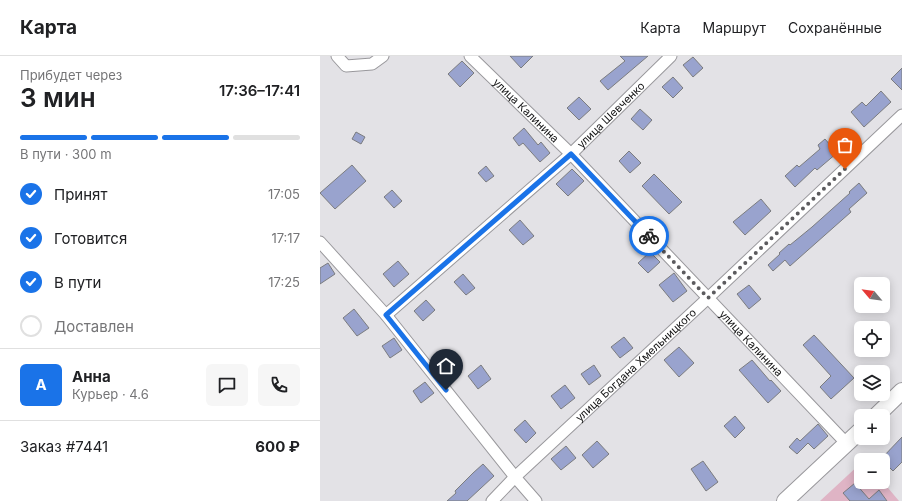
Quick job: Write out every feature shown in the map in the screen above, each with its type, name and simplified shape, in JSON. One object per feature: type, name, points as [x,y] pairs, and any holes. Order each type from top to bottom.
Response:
[{"type":"highway","points":[[883,409],[902,391]]},
{"type":"highway","points":[[785,501],[854,437]]},
{"type":"street","points":[[337,56],[346,66],[372,64],[383,56]]},
{"type":"street","name":"улица Калинина","points":[[470,56],[571,154],[847,444]]},
{"type":"street","name":"улица Шевченко","points":[[386,315],[571,154],[671,56]]},
{"type":"street","name":"улица Богдана Хмельницкого","points":[[492,501],[515,477],[902,115]]},
{"type":"street","points":[[320,242],[386,315],[515,477],[536,501]]},
{"type":"shaded area","points":[[854,469],[854,489],[889,489],[899,501],[820,501]]},
{"type":"building","points":[[510,56],[533,56],[521,68]]},
{"type":"building","points":[[620,56],[648,56],[608,90],[600,81],[625,61]]},
{"type":"building","points":[[693,57],[703,68],[693,77],[683,65]]},
{"type":"building","points":[[462,61],[474,73],[460,87],[448,74]]},
{"type":"building","points":[[902,68],[902,90],[891,79]]},
{"type":"building","points":[[673,77],[683,88],[673,98],[662,87]]},
{"type":"building","points":[[881,91],[891,102],[864,127],[851,112],[862,102],[866,106]]},
{"type":"building","points":[[579,97],[591,109],[579,120],[567,108]]},
{"type":"building","points":[[640,109],[652,120],[643,130],[631,119]]},
{"type":"building","points":[[524,128],[538,145],[541,142],[550,153],[540,162],[523,143],[519,146],[513,138]]},
{"type":"building","points":[[356,132],[365,137],[361,144],[352,139]]},
{"type":"building","points":[[825,139],[837,153],[817,170],[815,168],[795,187],[785,176],[797,165],[799,167],[820,149],[818,145]]},
{"type":"building","points":[[629,151],[641,163],[630,173],[619,161]]},
{"type":"building","points":[[352,165],[366,181],[335,209],[320,193]]},
{"type":"building","points":[[486,166],[494,176],[486,182],[478,173]]},
{"type":"building","points":[[572,169],[584,181],[568,196],[556,184]]},
{"type":"building","points":[[654,174],[682,202],[669,214],[642,186]]},
{"type":"building","points":[[859,183],[867,193],[849,209],[851,212],[790,266],[785,260],[773,271],[768,265],[780,254],[779,253],[812,227]]},
{"type":"building","points":[[392,190],[402,201],[394,208],[384,197]]},
{"type":"building","points":[[761,199],[771,211],[745,235],[733,222]]},
{"type":"building","points":[[520,220],[534,236],[523,245],[509,230]]},
{"type":"building","points":[[650,252],[660,262],[648,273],[638,263]]},
{"type":"building","points":[[398,261],[409,274],[394,287],[383,274]]},
{"type":"building","points":[[328,263],[335,274],[320,284],[320,268]]},
{"type":"building","points":[[674,273],[687,291],[673,302],[659,285]]},
{"type":"building","points":[[463,274],[475,288],[466,295],[454,282]]},
{"type":"building","points":[[749,285],[761,299],[749,309],[737,294]]},
{"type":"building","points":[[426,300],[435,310],[423,321],[414,311]]},
{"type":"building","points":[[354,309],[369,328],[357,336],[343,318]]},
{"type":"building","points":[[814,335],[854,378],[831,399],[820,387],[831,376],[803,345]]},
{"type":"building","points":[[624,337],[633,348],[620,358],[611,347]]},
{"type":"building","points":[[394,338],[402,350],[390,358],[382,346]]},
{"type":"building","points":[[679,347],[694,363],[679,377],[664,360]]},
{"type":"building","points":[[752,360],[770,381],[771,380],[781,391],[768,403],[739,370]]},
{"type":"building","points":[[481,365],[491,379],[478,389],[468,376]]},
{"type":"building","points":[[594,365],[601,376],[589,385],[581,374]]},
{"type":"building","points":[[425,382],[434,393],[421,403],[413,391]]},
{"type":"building","points":[[565,385],[575,398],[561,409],[551,396]]},
{"type":"building","points":[[735,416],[745,428],[735,438],[724,426]]},
{"type":"building","points":[[525,420],[536,433],[526,443],[514,430]]},
{"type":"building","points":[[818,424],[828,436],[814,449],[808,443],[797,454],[789,447],[797,438],[800,441]]},
{"type":"building","points":[[902,437],[902,462],[893,471],[890,468],[890,453],[887,453]]},
{"type":"building","points":[[597,441],[609,454],[593,468],[582,455]]},
{"type":"building","points":[[566,446],[576,458],[561,470],[551,459]]},
{"type":"building","points":[[703,461],[718,482],[706,491],[691,469]]},
{"type":"building","points":[[483,464],[494,476],[467,501],[447,501],[456,493],[455,491]]},
{"type":"building","points":[[854,484],[854,489],[860,489],[869,499],[879,490],[887,501],[850,501],[843,493]]},
{"type":"way so far","points":[[649,236],[708,298],[845,169]]},
{"type":"route","points":[[446,390],[386,315],[571,154],[649,236]]}]
